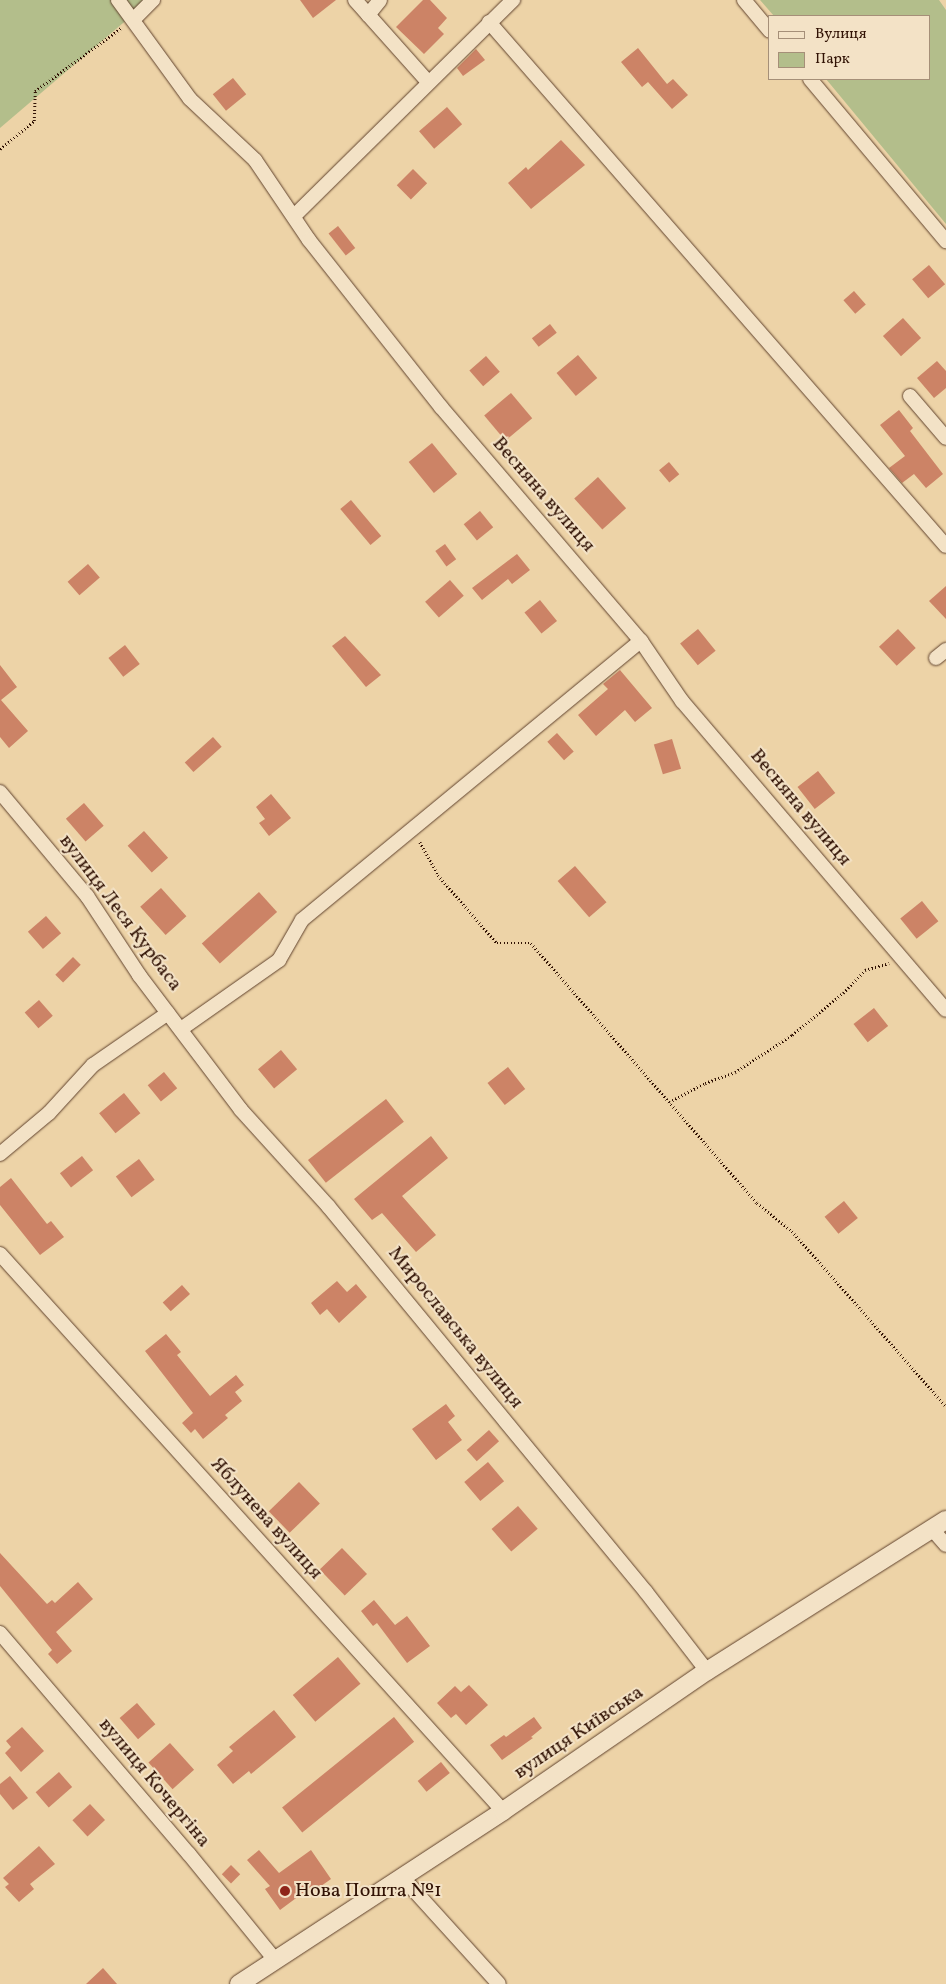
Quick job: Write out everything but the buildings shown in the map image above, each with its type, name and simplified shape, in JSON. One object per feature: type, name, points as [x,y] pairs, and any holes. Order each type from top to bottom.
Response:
[{"type":"street","name":"Весняна вулиця","points":[[118,0],[134,18],[190,99],[255,160],[309,240],[435,400],[641,641],[682,701],[946,1010]]},
{"type":"street","points":[[134,18],[153,0]]},
{"type":"street","points":[[355,0],[428,82]]},
{"type":"street","points":[[368,15],[380,0]]},
{"type":"street","points":[[294,216],[512,0]]},
{"type":"street","points":[[744,0],[768,29]]},
{"type":"street","points":[[489,22],[946,546]]},
{"type":"street","points":[[811,80],[946,241]]},
{"type":"street","points":[[910,396],[946,438]]},
{"type":"street","points":[[181,1030],[279,960],[302,920],[641,641]]},
{"type":"street","name":"вулиця Леся Курбаса","points":[[0,792],[87,896],[168,1013]]},
{"type":"street","points":[[0,1154],[49,1113],[93,1065],[168,1013]]},
{"type":"street","name":"Мирославська вулиця","points":[[168,1013],[241,1110],[335,1214],[646,1592],[707,1671]]},
{"type":"street","name":"Яблунева вулиця","points":[[0,1254],[503,1810]]},
{"type":"street","points":[[939,1525],[946,1545]]},
{"type":"street","name":"вулиця Київська","points":[[239,1984],[503,1810],[707,1671],[939,1525]]},
{"type":"street","name":"вулиця Кочергіна","points":[[0,1633],[189,1854],[276,1961]]},
{"type":"street","points":[[402,1877],[499,1984]]},
{"type":"path","points":[[0,149],[34,121],[35,91],[134,18]]},
{"type":"path","points":[[412,828],[438,875],[497,943],[531,943],[757,1204],[792,1232],[946,1406]]},
{"type":"path","points":[[669,1102],[705,1083],[735,1072],[792,1035],[843,993],[865,970],[902,959]]},
{"type":"green space","points":[[0,0],[150,0],[0,128]]},
{"type":"green space","points":[[760,0],[939,0],[946,10],[946,224],[827,80],[931,80],[931,15],[773,15]]},
{"type":"place","name":"Нова Пошта №1","points":[[285,1891]]}]
